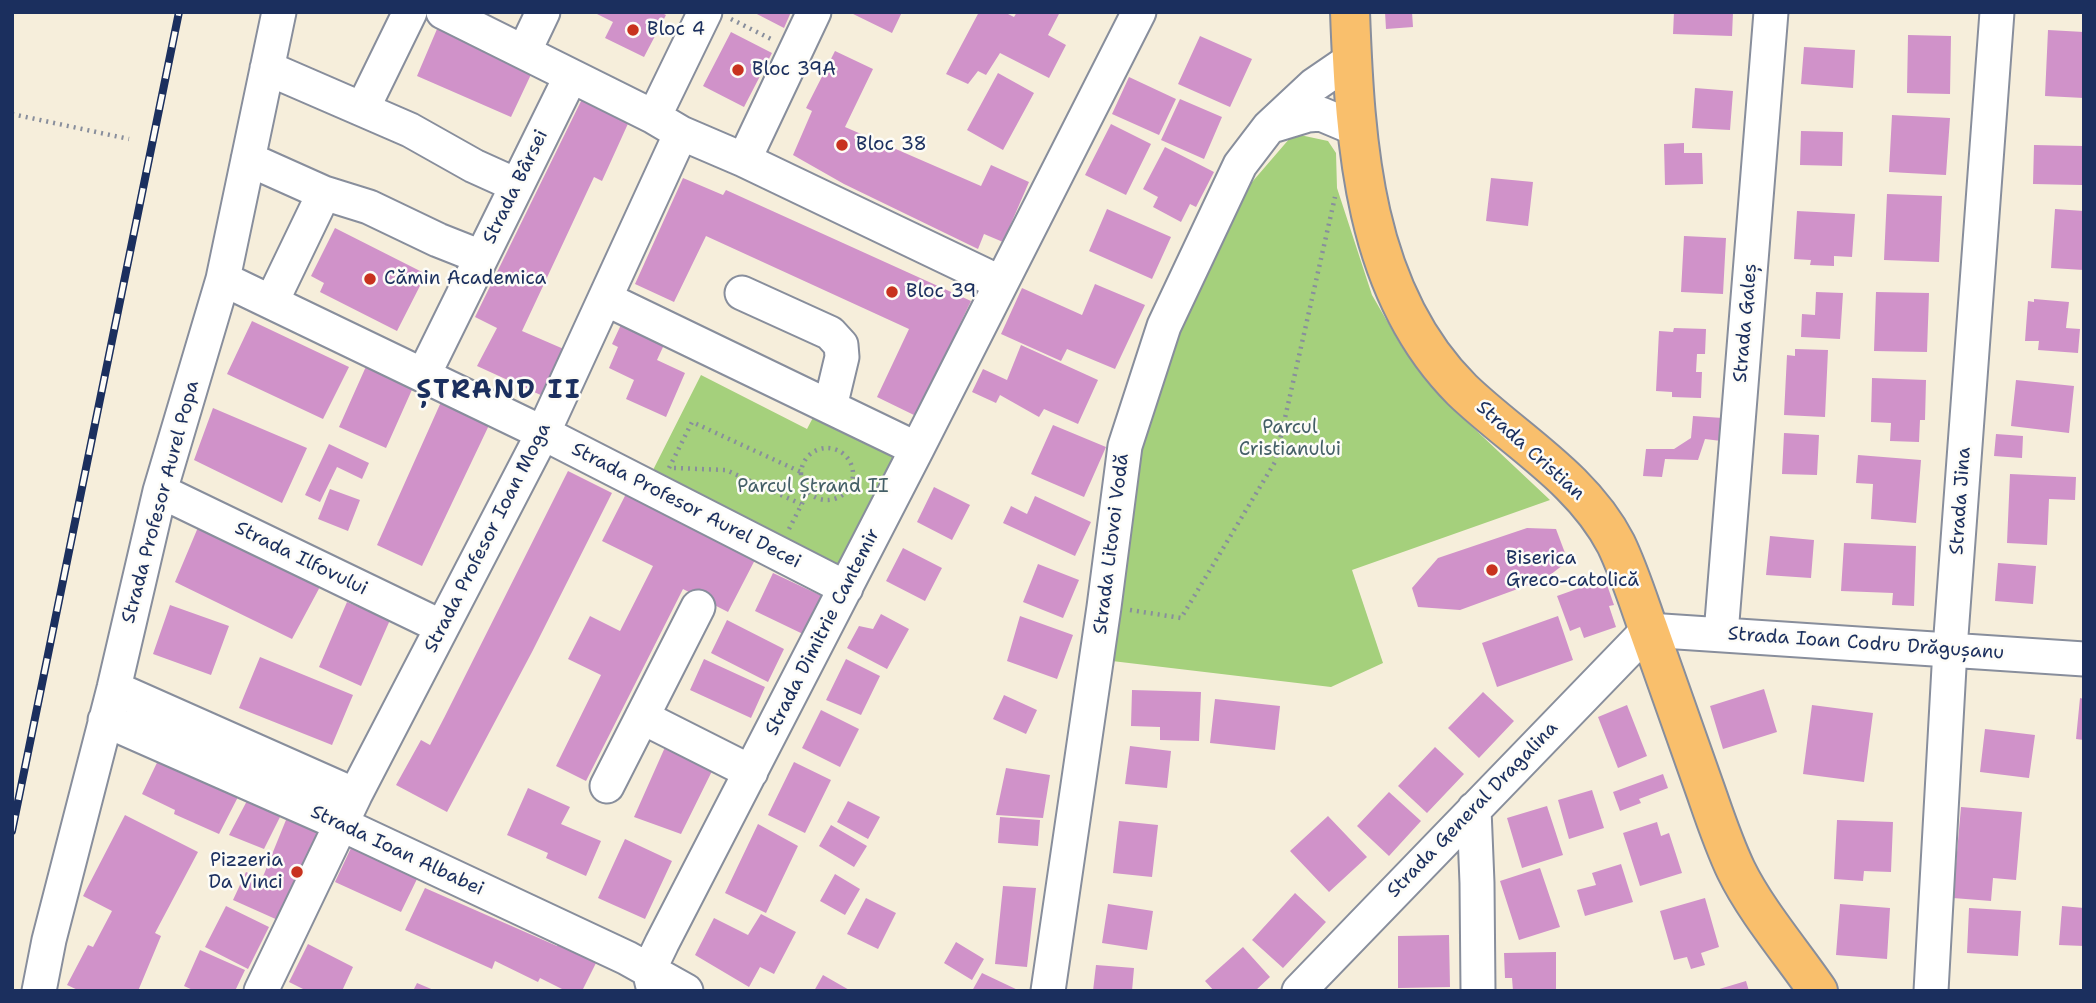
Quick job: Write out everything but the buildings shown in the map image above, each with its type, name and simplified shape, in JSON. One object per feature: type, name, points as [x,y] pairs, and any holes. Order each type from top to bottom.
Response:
[{"type":"main road","name":"Strada Cristian","points":[[1350,12],[1359,130],[1370,214],[1383,262],[1402,306],[1427,348],[1462,389],[1553,467],[1601,519],[1620,555],[1736,872],[1818,991]]},
{"type":"street","name":"Strada Profesor Aurel Popa","points":[[38,991],[160,491],[223,279],[279,12]]},
{"type":"street","points":[[363,108],[410,12]]},
{"type":"street","points":[[443,12],[668,125],[1002,282]]},
{"type":"street","points":[[524,52],[543,12]]},
{"type":"street","points":[[744,160],[814,12]]},
{"type":"street","name":"Strada Dimitrie Cantemir","points":[[651,980],[751,772],[1139,12]]},
{"type":"street","name":"Strada Galeș","points":[[1721,634],[1771,12]]},
{"type":"street","name":"Strada Jina","points":[[1931,991],[1950,649],[1997,12]]},
{"type":"street","name":"Strada Profesor Ioan Moga","points":[[261,991],[355,795],[543,433],[606,299],[668,125],[717,15]]},
{"type":"street","name":"Strada Litovoi Vodă","points":[[1048,991],[1125,446],[1164,326],[1241,165],[1269,127],[1314,85],[1352,59]]},
{"type":"street","points":[[267,68],[363,108],[410,130],[474,166],[516,184]]},
{"type":"street","name":"Strada Bârsei","points":[[424,374],[571,76]]},
{"type":"street","points":[[1269,127],[1308,115],[1321,114],[1359,130]]},
{"type":"street","points":[[248,159],[324,192],[369,207],[481,257]]},
{"type":"street","points":[[272,301],[324,192]]},
{"type":"street","name":"Strada Profesor Aurel Decei","points":[[223,279],[543,433],[663,480],[777,552],[846,588]]},
{"type":"street","points":[[742,293],[830,333],[841,345],[842,357],[830,407]]},
{"type":"street","points":[[606,299],[917,449]]},
{"type":"street","name":"Strada Ilfovului","points":[[160,491],[442,627]]},
{"type":"street","points":[[607,786],[698,607]]},
{"type":"street","name":"Strada Ioan Codru Drăgușanu","points":[[1648,630],[2084,659]]},
{"type":"street","name":"Strada General Dragalina","points":[[1299,991],[1648,630]]},
{"type":"street","points":[[114,688],[355,795]]},
{"type":"street","points":[[642,717],[751,772]]},
{"type":"street","name":"Strada Ioan Albabei","points":[[105,720],[341,824],[651,980],[686,991]]},
{"type":"street","points":[[1474,809],[1478,883],[1478,991]]},
{"type":"path","points":[[717,15],[796,51]]},
{"type":"path","points":[[12,114],[129,139]]},
{"type":"path","points":[[1104,607],[1181,618],[1275,462],[1337,188]]},
{"type":"path","points":[[663,480],[692,422],[801,472]]},
{"type":"path","points":[[822,448],[839,450],[851,462],[853,480],[844,494],[828,501],[820,500],[808,492],[802,482],[801,472],[807,457],[822,448]]},
{"type":"path","points":[[663,480],[726,470],[802,504]]},
{"type":"path","points":[[777,552],[808,492]]},
{"type":"green space","name":"Parcul Cristianului","points":[[1300,135],[1328,141],[1336,153],[1337,188],[1372,295],[1402,347],[1447,403],[1550,500],[1352,570],[1383,663],[1331,687],[1112,661],[1139,459],[1150,403],[1169,340],[1234,203],[1290,138]]},
{"type":"green space","name":"Parcul Ștrand II","points":[[701,375],[807,429],[818,408],[898,449],[838,566],[652,472]]},
{"type":"railway","points":[[12,831],[179,12]]},
{"type":"place","name":"Bloc 4","points":[[633,30]]},
{"type":"place","name":"Bloc 39A","points":[[738,70]]},
{"type":"place","name":"Bloc 38","points":[[842,145]]},
{"type":"place","name":"Cămin Academica","points":[[370,279]]},
{"type":"place","name":"Bloc 39","points":[[892,292]]},
{"type":"place","name":"Biserica Greco-catolică","points":[[1492,570]]},
{"type":"place","name":"Pizzeria Da Vinci","points":[[297,872]]},
{"type":"district","name":"ȘTRAND II","points":[[499,391]]}]
